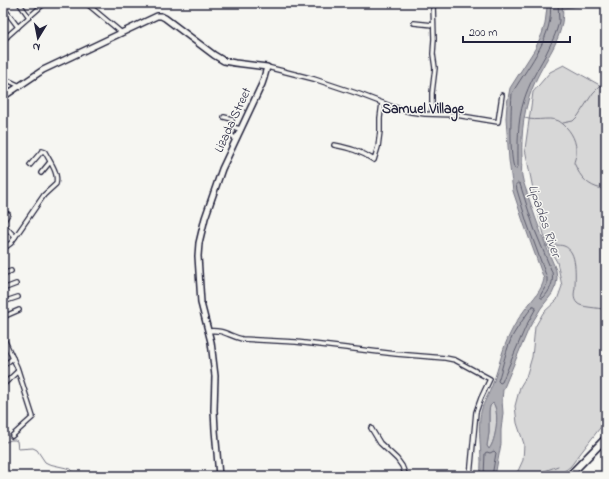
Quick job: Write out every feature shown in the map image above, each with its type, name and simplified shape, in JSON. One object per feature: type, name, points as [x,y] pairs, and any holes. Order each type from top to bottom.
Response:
[{"type":"highway","points":[[569,476],[606,438]]},
{"type":"street","points":[[19,3],[29,17]]},
{"type":"street","points":[[38,3],[41,7]]},
{"type":"street","points":[[3,40],[46,3]]},
{"type":"street","points":[[86,3],[122,32]]},
{"type":"street","points":[[432,114],[432,93],[435,68],[433,54],[433,3]]},
{"type":"street","points":[[3,7],[18,27]]},
{"type":"street","points":[[3,97],[43,70],[122,32],[155,17],[161,16],[224,61],[267,67],[314,79],[411,112],[456,114],[498,122],[502,95]]},
{"type":"street","points":[[414,23],[434,25]]},
{"type":"street","points":[[3,32],[7,37]]},
{"type":"street","name":"Lizada Street","points":[[219,476],[214,410],[216,376],[211,342],[202,312],[198,256],[199,243],[205,218],[218,182],[262,84],[267,67]]},
{"type":"street","points":[[3,78],[20,86]]},
{"type":"street","points":[[334,145],[358,151],[374,160],[378,147],[382,103]]},
{"type":"street","points":[[224,117],[232,119],[230,134],[236,139]]},
{"type":"street","points":[[232,127],[241,129]]},
{"type":"street","points":[[3,249],[11,243],[44,195],[56,184],[56,174],[45,152],[42,151],[30,165]]},
{"type":"street","points":[[41,173],[50,162]]},
{"type":"street","points":[[8,214],[3,223],[15,237]]},
{"type":"street","points":[[3,274],[11,271]]},
{"type":"street","points":[[3,289],[16,284]]},
{"type":"street","points":[[3,302],[18,297]]},
{"type":"street","points":[[3,317],[19,310]]},
{"type":"street","points":[[208,330],[218,330],[242,339],[296,342],[396,354],[445,358],[454,360],[490,379],[476,412],[470,476]]},
{"type":"street","points":[[3,337],[18,371],[33,417],[12,436]]},
{"type":"street","points":[[3,366],[13,358]]},
{"type":"street","points":[[3,385],[18,371]]},
{"type":"street","points":[[371,428],[380,442],[397,459],[406,476]]},
{"type":"shaded area","points":[[564,65],[605,88],[606,91],[606,420],[570,467],[557,476],[509,476],[518,471],[523,460],[524,444],[517,423],[515,406],[520,387],[526,377],[532,357],[535,327],[543,313],[557,300],[562,286],[557,262],[547,245],[537,209],[525,149],[533,92],[550,72]]},
{"type":"shaded area","points":[[493,403],[497,419],[494,440],[489,449],[487,446],[489,433],[489,411],[490,406]]},
{"type":"water","points":[[546,3],[562,3],[562,25],[555,44],[535,82],[528,100],[522,138],[522,176],[545,244],[556,270],[556,285],[552,294],[541,308],[529,328],[503,390],[501,444],[495,476],[480,476],[480,418],[482,409],[513,327],[539,291],[544,279],[513,191],[506,118],[510,88],[535,49],[542,34],[547,7]],"holes":[[[493,403],[497,419],[494,440],[489,449],[487,446],[489,433],[489,411],[490,406]]]},
{"type":"waterway","points":[[562,8],[593,3]]},
{"type":"waterway","points":[[603,3],[606,10]]},
{"type":"waterway","points":[[563,123],[573,121],[593,93],[606,80]]},
{"type":"waterway","points":[[525,118],[535,120],[550,119],[559,121],[563,124],[569,130],[575,141],[576,154],[574,163],[579,173],[589,184],[597,188],[606,189]]},
{"type":"waterway","name":"Lipadas River","points":[[545,246],[564,246],[572,253],[575,264],[574,296],[577,303],[582,306],[606,310]]},
{"type":"waterway","points":[[3,440],[6,442],[11,440],[17,441],[18,449],[33,448],[37,450],[45,462],[71,469],[73,472],[72,476]]},
{"type":"waterway","points":[[529,476],[558,466]]},
{"type":"district","name":"Samuel Village","points":[[423,109]]}]
